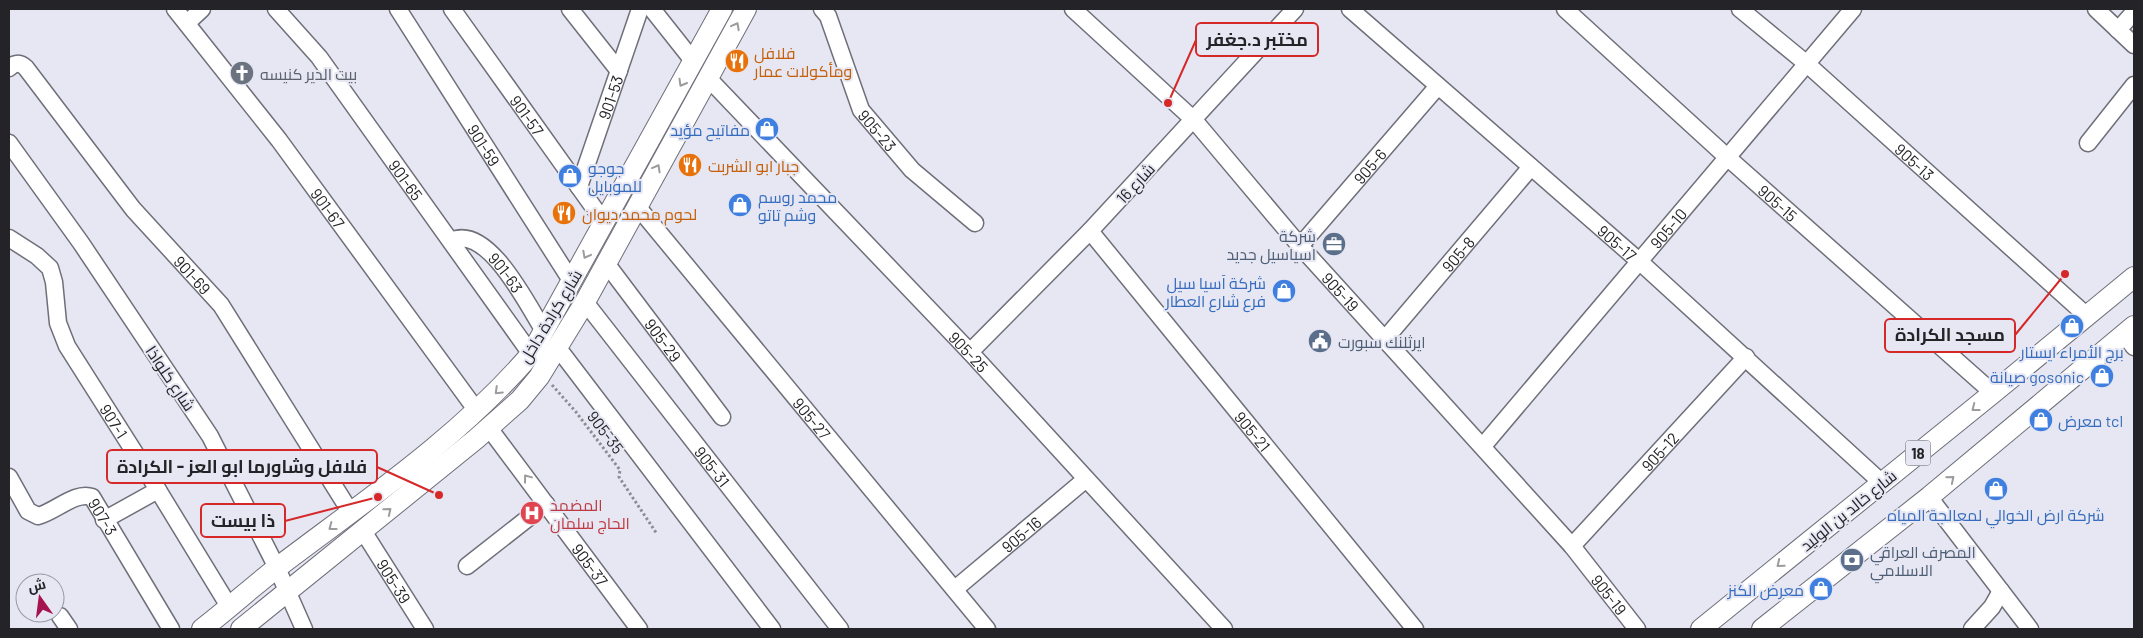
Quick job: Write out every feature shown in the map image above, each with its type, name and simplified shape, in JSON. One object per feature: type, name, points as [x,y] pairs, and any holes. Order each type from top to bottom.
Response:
[{"type":"main road","name":"شارع كرادة داخل","points":[[202,629],[277,568],[351,513],[477,411],[506,384],[531,354],[544,332],[722,9]]},
{"type":"main road","name":"شارع كرادة داخل","points":[[241,629],[489,428],[520,400],[540,376],[585,302],[746,9]]},
{"type":"main road","name":"شارع خالد بن الوليد","points":[[1700,629],[1994,393],[2134,277]]},
{"type":"main road","name":"18","points":[[1762,629],[2131,336]]},
{"type":"street","name":"901-67","points":[[175,9],[279,140],[477,411]]},
{"type":"street","points":[[186,23],[202,9]]},
{"type":"street","name":"901-65","points":[[276,9],[319,57],[531,354]]},
{"type":"street","name":"901-59","points":[[398,9],[572,282]]},
{"type":"street","name":"901-57","points":[[452,9],[604,222]]},
{"type":"street","points":[[570,9],[619,71]]},
{"type":"street","name":"901-53","points":[[579,187],[640,9]]},
{"type":"street","points":[[652,9],[694,62]]},
{"type":"street","name":"905-23","points":[[822,9],[828,16],[861,110],[912,170],[975,223]]},
{"type":"street","name":"905-19","points":[[1073,9],[1194,120],[1300,246],[1572,546],[1637,629]]},
{"type":"street","name":"شارع 16","points":[[970,352],[1090,231],[1295,9]]},
{"type":"street","name":"905-17","points":[[1350,9],[1639,261],[1881,482]]},
{"type":"street","name":"905-15","points":[[1565,9],[1728,157],[1994,393]]},
{"type":"street","name":"905-13","points":[[1740,9],[1806,64],[2087,316]]},
{"type":"street","name":"905-10","points":[[1483,446],[1853,9]]},
{"type":"street","points":[[2096,9],[2134,45]]},
{"type":"street","points":[[2118,30],[2134,12]]},
{"type":"street","name":"901-69","points":[[9,68],[16,63],[22,64],[26,68],[133,209],[221,305],[351,513]]},
{"type":"street","name":"905-25","points":[[708,78],[970,352],[1224,629]]},
{"type":"street","name":"905-6","points":[[1300,246],[1438,86]]},
{"type":"street","points":[[2088,143],[2134,86]]},
{"type":"street","name":"شارع كلواذا","points":[[9,144],[81,242],[210,436],[277,568],[304,629]]},
{"type":"street","name":"905-8","points":[[1384,339],[1531,167]]},
{"type":"street","name":"905-27","points":[[637,206],[956,589],[987,629]]},
{"type":"street","name":"905-21","points":[[1090,231],[1415,629]]},
{"type":"street","name":"907-1","points":[[9,238],[37,256],[50,268],[54,282],[58,323],[67,346],[230,608]]},
{"type":"street","name":"901-63","points":[[450,241],[466,238],[480,244],[492,253],[544,332]]},
{"type":"street","name":"905-29","points":[[606,263],[722,417]]},
{"type":"street","name":"905-31","points":[[585,302],[840,629]]},
{"type":"street","points":[[558,348],[772,629]]},
{"type":"street","name":"905-12","points":[[1572,546],[1746,357]]},
{"type":"street","name":"905-37","points":[[489,428],[640,629]]},
{"type":"street","name":"907-3","points":[[9,477],[28,511],[38,516],[48,514],[78,497],[86,495],[92,497],[104,520],[171,629]]},
{"type":"street","name":"905-16","points":[[956,589],[1086,479]]},
{"type":"street","points":[[104,520],[158,490]]},
{"type":"street","points":[[1929,497],[2030,629]]},
{"type":"street","points":[[467,566],[546,504]]},
{"type":"street","name":"905-39","points":[[363,531],[426,629]]},
{"type":"street","points":[[1972,629],[1992,607],[2001,591]]},
{"type":"path","name":"905-35","points":[[540,376],[553,386],[616,464],[620,470],[619,478],[657,534]]},
{"type":"place","name":"فلافل ومأكولات عمار","points":[[737,61]]},
{"type":"place","name":"بيت الدير كنيسه","points":[[242,73]]},
{"type":"place","name":"مختبر د.جغفر","points":[[1168,103]]},
{"type":"place","name":"مفاتيح مؤيد","points":[[767,129]]},
{"type":"place","name":"جبار ابو الشربت","points":[[690,165]]},
{"type":"place","name":"جوجو للموبايل","points":[[570,176]]},
{"type":"place","name":"محمد روسم وشم تاتو","points":[[740,205]]},
{"type":"place","name":"لحوم محمد ديوان","points":[[564,213]]},
{"type":"place","name":"شركة اسياسيل جديد","points":[[1334,244]]},
{"type":"place","name":"مسجد الكرادة","points":[[2065,274]]},
{"type":"place","name":"شركة آسيا سيل فرع شارع العطار","points":[[1284,291]]},
{"type":"place","name":"برج الأمراء ايستار","points":[[2072,326]]},
{"type":"place","name":"ايرثلنك سبورت","points":[[1320,341]]},
{"type":"place","name":"صيانة gosonic","points":[[2102,376]]},
{"type":"place","name":"معرض tcl","points":[[2041,420]]},
{"type":"place","name":"شركة ارض الخوالي لمعالجة المياه","points":[[1996,489]]},
{"type":"place","name":"فلافل وشاورما ابو العز - الكرادة","points":[[439,495]]},
{"type":"place","name":"ذا بيست","points":[[378,497]]},
{"type":"place","name":"المضمد الحاج سلمان","points":[[532,513]]},
{"type":"place","name":"المصرف العراقي الاسلامي","points":[[1852,560]]},
{"type":"place","name":"معرض الكنز","points":[[1821,589]]}]
